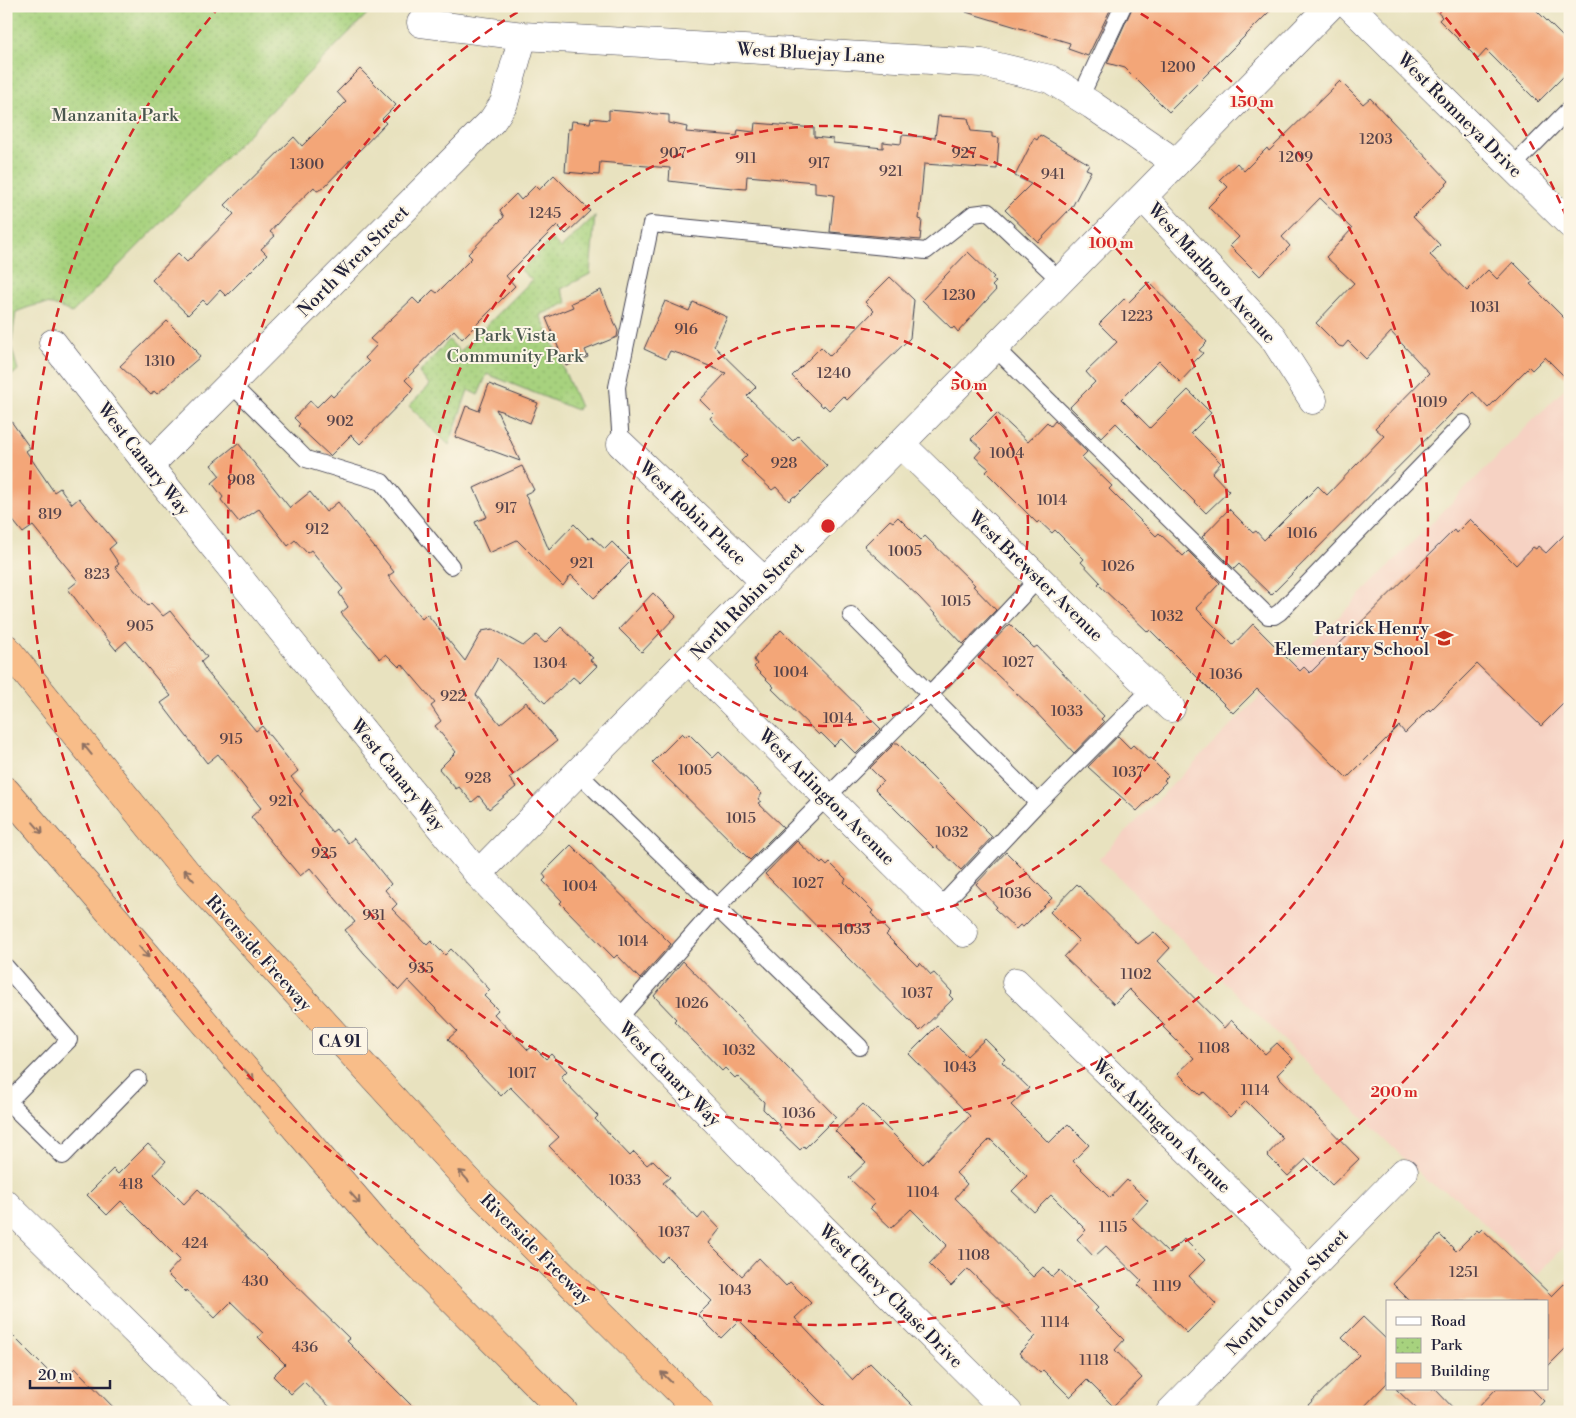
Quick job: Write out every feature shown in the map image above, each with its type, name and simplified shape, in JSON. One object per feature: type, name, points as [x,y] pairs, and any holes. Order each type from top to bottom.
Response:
[{"type":"highway","name":"Riverside Freeway","points":[[6,648],[187,873],[477,1190],[700,1412]]},
{"type":"highway","points":[[6,791],[383,1230],[564,1412]]},
{"type":"street","name":"North Robin Street","points":[[478,874],[1330,6]]},
{"type":"street","name":"West Romneya Drive","points":[[1350,6],[1570,224]]},
{"type":"street","name":"West Bluejay Lane","points":[[420,23],[523,36],[982,64],[1050,79],[1176,163]]},
{"type":"street","name":"North Wren Street","points":[[149,466],[492,121],[504,103],[523,36]]},
{"type":"street","name":"West Marlboro Avenue","points":[[1143,198],[1272,336],[1313,400]]},
{"type":"street","name":"West Canary Way","points":[[53,343],[149,466],[478,874],[773,1179]]},
{"type":"street","name":"West Robin Place","points":[[621,444],[765,582]]},
{"type":"street","name":"West Brewster Avenue","points":[[901,444],[1171,708]]},
{"type":"street","name":"West Arlington Avenue","points":[[689,660],[964,933]]},
{"type":"street","name":"West Arlington Avenue","points":[[1016,982],[1309,1269]]},
{"type":"street","name":"North Condor Street","points":[[1170,1412],[1404,1172]]},
{"type":"street","name":"West Chevy Chase Drive","points":[[773,1179],[1008,1412]]},
{"type":"street","points":[[6,1204],[217,1412]]},
{"type":"lane","points":[[1080,98],[1123,6]]},
{"type":"lane","points":[[1512,167],[1570,108]]},
{"type":"lane","points":[[621,444],[617,386],[651,224],[926,251],[973,214],[988,212],[1061,281]]},
{"type":"lane","points":[[995,348],[1268,616],[1274,616],[1280,612],[1463,422]]},
{"type":"lane","points":[[231,384],[306,458],[382,482],[451,566]]},
{"type":"lane","points":[[618,1019],[717,907],[929,695],[1039,578]]},
{"type":"lane","points":[[851,615],[1038,803]]},
{"type":"lane","points":[[939,908],[1038,803],[1151,688]]},
{"type":"lane","points":[[578,773],[860,1047]]},
{"type":"lane","points":[[6,967],[69,1040],[7,1102],[63,1156],[138,1079]]},
{"type":"shaded area","name":"Patrick Henry Elementary School","points":[[1570,383],[1570,1241],[1537,1275],[1459,1199],[1429,1183],[1099,859]]},
{"type":"green space","name":"Manzanita Park","points":[[6,6],[375,6],[72,313],[57,306],[44,304],[16,312],[11,346],[18,370],[6,381]]},
{"type":"green space","name":"Park Vista Community Park","points":[[595,216],[590,274],[561,289],[567,303],[540,315],[580,407],[577,410],[487,374],[478,395],[468,390],[449,445],[409,406],[430,385],[419,373],[449,340],[460,352],[532,280],[521,270],[552,239],[561,248]]},
{"type":"building","points":[[967,6],[1112,6],[1088,56],[1068,49],[1070,43],[966,12]]},
{"type":"building","points":[[1133,6],[1275,6],[1169,112],[1125,68],[1107,63]]},
{"type":"building","points":[[1432,6],[1532,6],[1570,44],[1570,70],[1538,102],[1486,50],[1478,59],[1439,20],[1442,17]]},
{"type":"building","points":[[360,69],[396,105],[382,119],[386,123],[323,188],[317,191],[314,187],[283,217],[270,232],[275,236],[261,249],[267,255],[226,296],[220,290],[207,304],[203,300],[188,315],[152,280],[178,253],[187,262],[234,214],[225,205],[294,137],[302,146],[346,102],[337,92]]},
{"type":"building","points":[[1340,81],[1363,104],[1370,98],[1449,181],[1413,217],[1440,245],[1430,255],[1467,291],[1488,270],[1497,279],[1513,262],[1533,282],[1530,284],[1570,324],[1570,382],[1545,357],[1532,370],[1529,367],[1488,408],[1473,392],[1271,595],[1239,564],[1234,569],[1202,537],[1229,509],[1253,533],[1256,531],[1264,540],[1318,486],[1327,495],[1384,436],[1375,428],[1429,373],[1391,332],[1366,359],[1348,341],[1343,347],[1339,346],[1316,323],[1354,283],[1326,257],[1352,229],[1320,198],[1282,237],[1290,246],[1260,276],[1230,246],[1239,237],[1208,207],[1228,187],[1220,179],[1237,163],[1244,171],[1267,148],[1269,151]]},
{"type":"building","points":[[609,110],[669,115],[669,123],[687,127],[686,132],[737,136],[738,130],[754,132],[755,123],[792,126],[814,128],[814,137],[833,139],[833,143],[883,148],[883,142],[901,144],[902,135],[935,138],[938,116],[968,118],[971,131],[992,133],[992,137],[999,138],[997,169],[924,164],[919,219],[922,220],[920,240],[830,232],[834,195],[815,193],[815,182],[747,176],[746,189],[710,186],[669,181],[670,168],[600,162],[599,175],[565,172],[568,129],[571,129],[572,121],[590,123],[591,118],[609,120]]},
{"type":"building","points":[[1040,135],[1089,164],[1086,169],[1091,171],[1072,207],[1038,242],[1005,210],[1031,184],[1015,176],[1034,138],[1037,140]]},
{"type":"building","points":[[554,175],[590,211],[566,234],[557,225],[506,276],[515,286],[462,339],[454,330],[405,380],[413,388],[411,392],[360,444],[351,435],[330,456],[298,426],[300,424],[294,418],[310,401],[317,407],[330,394],[333,397],[369,362],[365,358],[377,345],[370,339],[413,298],[419,304],[433,290],[437,293],[472,258],[468,254],[504,217],[500,210],[516,194],[521,200],[535,186],[539,190]]},
{"type":"building","points":[[968,252],[994,277],[992,279],[996,282],[992,286],[996,290],[958,332],[954,327],[952,329],[922,300]]},
{"type":"building","points":[[890,277],[914,300],[910,338],[847,400],[843,396],[829,410],[824,405],[823,407],[792,376],[821,347],[830,356],[874,311],[865,302]]},
{"type":"building","points":[[1149,282],[1207,342],[1199,350],[1203,353],[1193,363],[1195,366],[1180,382],[1159,361],[1121,399],[1150,428],[1188,390],[1211,413],[1191,433],[1221,463],[1212,473],[1229,491],[1206,513],[1116,423],[1101,438],[1070,407],[1095,382],[1086,372],[1117,342],[1099,324],[1124,299],[1128,303]]},
{"type":"building","points":[[601,290],[618,331],[617,337],[585,350],[588,357],[566,366],[546,318],[573,307],[571,303]]},
{"type":"building","points":[[665,301],[689,311],[693,302],[727,317],[714,346],[756,387],[747,396],[793,441],[798,436],[827,466],[796,497],[794,496],[789,501],[776,487],[772,490],[741,461],[747,455],[710,418],[714,414],[700,400],[726,373],[670,351],[666,359],[644,349]]},
{"type":"building","points":[[167,321],[197,351],[200,357],[157,394],[154,391],[151,395],[120,366]]},
{"type":"building","points":[[489,384],[538,403],[530,423],[496,409],[520,461],[455,437],[466,406],[479,411]]},
{"type":"building","points":[[997,413],[1028,442],[1047,422],[1051,426],[1055,421],[1087,452],[1082,457],[1112,486],[1109,489],[1156,536],[1159,533],[1183,556],[1188,551],[1220,583],[1196,608],[1233,645],[1253,624],[1300,671],[1304,667],[1310,673],[1454,530],[1456,533],[1470,519],[1516,565],[1533,547],[1536,549],[1538,546],[1546,553],[1570,529],[1570,697],[1541,726],[1477,664],[1405,733],[1399,726],[1347,778],[1257,689],[1233,713],[1150,630],[1148,632],[1098,584],[1100,582],[1081,562],[1084,559],[1055,530],[1052,533],[1039,521],[1037,523],[986,472],[989,469],[975,457],[982,449],[971,439]]},
{"type":"building","points":[[6,414],[30,448],[26,451],[54,492],[60,488],[72,504],[79,498],[116,543],[109,549],[119,564],[115,567],[148,606],[151,603],[163,616],[170,611],[207,657],[201,662],[207,672],[256,731],[262,726],[298,771],[291,777],[303,791],[300,794],[332,832],[336,829],[348,843],[354,838],[391,884],[385,890],[397,904],[392,909],[427,945],[431,941],[445,955],[451,949],[490,990],[484,996],[498,1010],[494,1014],[528,1050],[533,1046],[546,1059],[551,1054],[567,1071],[562,1076],[563,1080],[598,1116],[595,1119],[630,1156],[634,1152],[647,1165],[653,1160],[670,1177],[663,1183],[698,1219],[704,1212],[720,1229],[709,1243],[742,1276],[759,1258],[786,1286],[790,1282],[811,1303],[795,1318],[853,1380],[870,1363],[919,1412],[831,1412],[739,1320],[721,1338],[698,1315],[712,1301],[667,1256],[661,1262],[549,1146],[559,1137],[510,1087],[501,1096],[477,1071],[448,1039],[457,1031],[408,980],[399,990],[364,953],[345,930],[355,922],[310,868],[300,876],[251,817],[261,808],[218,754],[207,763],[161,703],[171,696],[126,641],[116,650],[93,622],[68,589],[78,581],[33,526],[23,533],[6,512]]},
{"type":"building","points":[[238,443],[290,508],[310,492],[326,512],[338,502],[394,572],[388,576],[422,619],[427,614],[465,661],[482,631],[493,629],[523,646],[536,635],[545,643],[561,627],[593,658],[590,660],[597,666],[580,683],[573,677],[545,703],[498,658],[476,695],[500,724],[526,702],[557,741],[509,778],[516,787],[489,809],[479,796],[472,802],[459,787],[456,789],[439,769],[456,752],[435,726],[441,721],[431,706],[435,703],[402,664],[399,667],[386,654],[380,659],[341,613],[348,607],[339,593],[343,589],[311,550],[307,553],[295,540],[288,546],[259,509],[239,522],[221,500],[223,497],[212,483],[220,476],[211,465]]},
{"type":"building","points":[[522,466],[534,490],[525,494],[549,550],[574,524],[589,539],[592,537],[605,549],[612,542],[631,561],[594,598],[571,575],[563,586],[517,540],[489,553],[475,522],[487,517],[474,488]]},
{"type":"building","points":[[898,517],[921,540],[925,536],[975,585],[973,586],[996,610],[963,644],[919,597],[864,546],[890,520],[893,522]]},
{"type":"building","points":[[653,593],[676,616],[642,652],[619,629]]},
{"type":"building","points":[[1010,624],[1034,648],[1037,646],[1104,716],[1101,719],[1104,722],[1074,753],[1031,707],[978,657]]},
{"type":"building","points":[[781,630],[881,729],[856,754],[841,739],[834,746],[821,733],[819,735],[772,689],[774,687],[754,667],[757,664],[754,660],[757,655]]},
{"type":"building","points":[[682,733],[686,737],[689,734],[713,758],[719,752],[762,794],[758,799],[761,801],[758,803],[783,827],[750,860],[652,763]]},
{"type":"building","points":[[1118,736],[1130,748],[1133,745],[1148,759],[1150,758],[1168,776],[1164,780],[1166,782],[1137,811],[1088,767]]},
{"type":"building","points":[[895,743],[898,743],[992,837],[961,870],[936,846],[934,848],[875,789],[883,781],[870,768]]},
{"type":"building","points":[[797,841],[821,864],[823,862],[827,866],[830,863],[846,879],[844,882],[873,911],[871,913],[889,932],[886,935],[917,966],[920,963],[931,975],[934,973],[952,992],[949,995],[953,999],[920,1031],[765,874]]},
{"type":"building","points":[[571,845],[671,944],[640,979],[617,955],[614,958],[560,903],[562,901],[543,881],[546,878],[543,874],[546,870]]},
{"type":"building","points":[[1006,852],[1052,898],[1023,927],[1020,925],[1016,929],[995,909],[997,907],[976,884]]},
{"type":"building","points":[[1077,884],[1138,944],[1154,932],[1170,948],[1158,961],[1224,1028],[1231,1020],[1265,1054],[1277,1043],[1293,1059],[1277,1075],[1359,1159],[1332,1185],[1306,1159],[1288,1176],[1267,1155],[1283,1138],[1246,1101],[1230,1117],[1204,1092],[1200,1095],[1178,1073],[1194,1058],[1163,1027],[1165,1025],[1129,989],[1114,1004],[1064,957],[1079,941],[1050,912]]},
{"type":"building","points":[[683,961],[836,1117],[805,1148],[804,1146],[800,1150],[779,1130],[781,1127],[763,1109],[764,1102],[737,1076],[735,1078],[725,1068],[722,1071],[674,1021],[676,1019],[654,996]]},
{"type":"building","points":[[937,1026],[967,1056],[985,1039],[1005,1059],[1002,1062],[1029,1088],[1011,1105],[1049,1143],[1068,1124],[1089,1145],[1073,1161],[1110,1198],[1127,1180],[1148,1201],[1132,1218],[1169,1254],[1184,1239],[1205,1260],[1189,1276],[1216,1304],[1187,1333],[1138,1285],[1142,1281],[1106,1246],[1094,1257],[1077,1239],[1086,1230],[1051,1195],[1034,1212],[1012,1191],[1027,1176],[990,1139],[956,1173],[967,1184],[955,1198],[1033,1277],[1043,1267],[1053,1277],[1060,1270],[1098,1308],[1095,1311],[1124,1340],[1115,1350],[1142,1378],[1113,1406],[1087,1380],[1070,1397],[1043,1370],[1040,1373],[1019,1353],[1036,1336],[968,1269],[951,1286],[929,1264],[947,1245],[911,1209],[891,1228],[870,1208],[875,1203],[849,1178],[866,1162],[835,1131],[863,1104],[923,1164],[970,1116],[909,1054]]},
{"type":"building","points":[[148,1144],[166,1161],[154,1174],[184,1204],[198,1189],[350,1339],[347,1341],[418,1412],[335,1412],[304,1382],[291,1394],[273,1376],[285,1364],[258,1337],[263,1333],[231,1302],[215,1318],[167,1274],[180,1260],[121,1201],[107,1215],[87,1195],[113,1169],[118,1174]]},
{"type":"building","points":[[1482,1229],[1552,1296],[1570,1278],[1570,1344],[1548,1366],[1548,1300],[1409,1300],[1393,1284],[1440,1235],[1456,1251],[1477,1230],[1479,1232]]},
{"type":"building","points":[[1363,1317],[1386,1339],[1386,1384],[1359,1412],[1301,1412],[1359,1355],[1342,1338]]},
{"type":"building","points":[[6,1329],[60,1383],[75,1368],[118,1412],[6,1412]]},
{"type":"building","points":[[1397,1390],[1436,1390],[1457,1412],[1420,1412]]},
{"type":"building","points":[[1495,1390],[1533,1390],[1544,1401],[1534,1412],[1474,1412]]},
{"type":"place","name":"Patrick Henry Elementary School","points":[[1444,638]]}]
